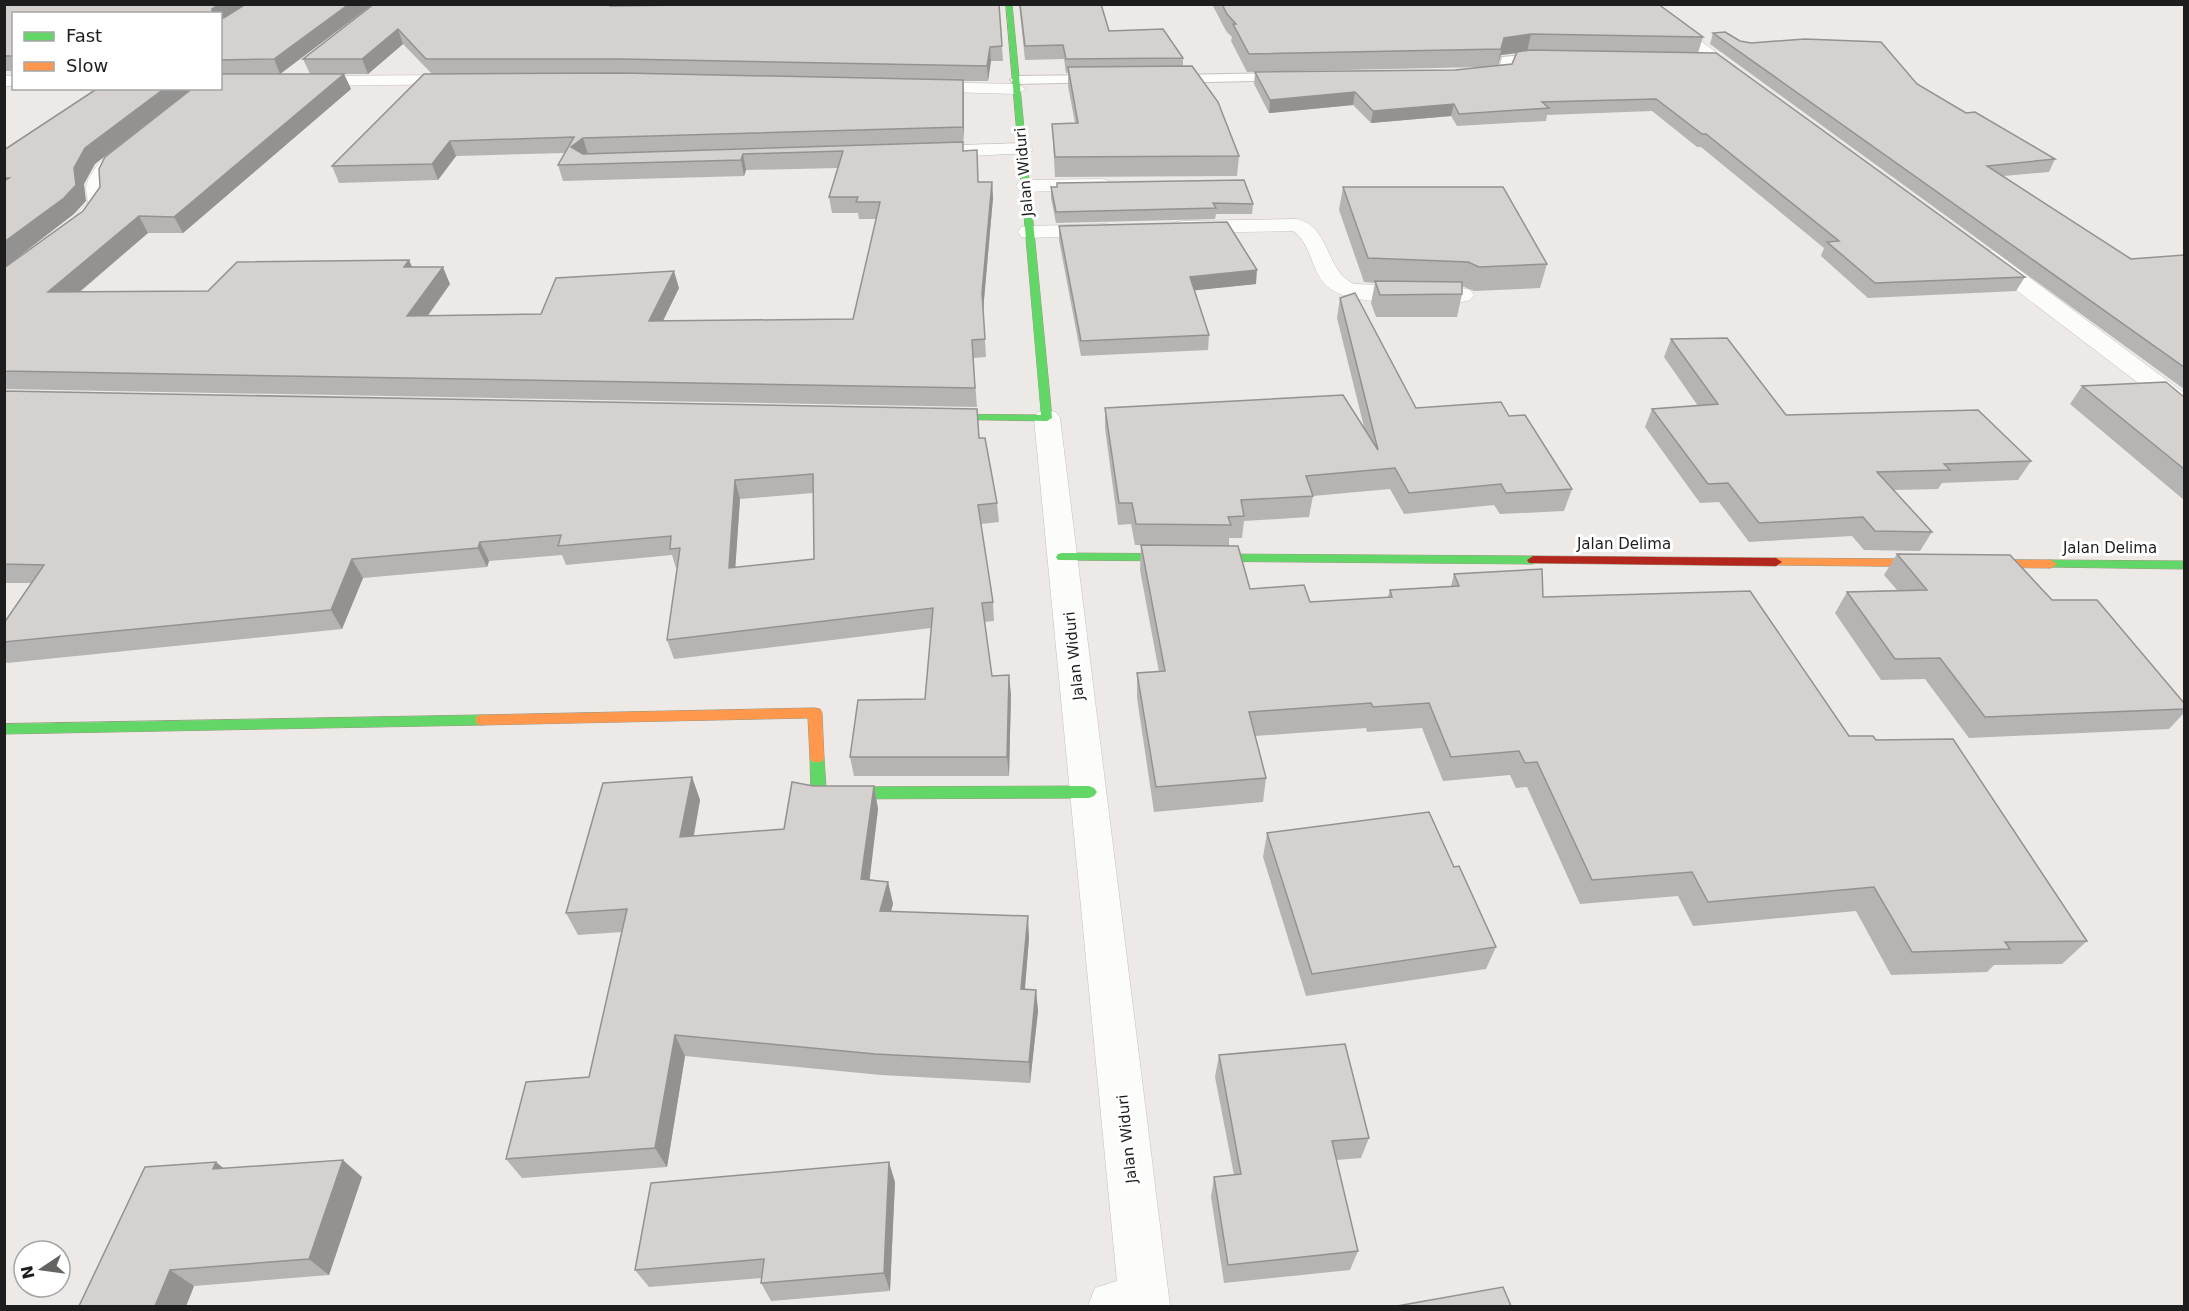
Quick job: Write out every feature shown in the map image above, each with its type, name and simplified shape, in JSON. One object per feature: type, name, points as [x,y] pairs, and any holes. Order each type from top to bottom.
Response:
[{"type":"street","points":[[1640,4],[1760,92]]},
{"type":"street","name":"Jalan Widuri","points":[[1005,8],[1023,149],[1047,418],[1089,792],[1135,1306]]},
{"type":"street","points":[[303,66],[285,81],[482,80]]},
{"type":"street","points":[[900,87],[1016,84]]},
{"type":"street","points":[[4,281],[84,221],[98,202],[96,185],[103,170],[151,132]]},
{"type":"street","points":[[917,152],[1023,149]]},
{"type":"street","points":[[1026,186],[1119,185]]},
{"type":"street","points":[[1157,228],[1297,225],[1311,237],[1334,282],[1344,288],[1357,293],[1462,295]]},
{"type":"street","points":[[1029,232],[1122,229]]},
{"type":"street","points":[[1966,242],[2184,405]]},
{"type":"street","points":[[915,416],[1047,418]]},
{"type":"street","name":"Jalan Delima","points":[[1062,557],[2184,565]]},
{"type":"street","points":[[4,729],[815,713],[819,793],[1089,792]]},
{"type":"lane","points":[[1471,76],[1505,72],[1506,59],[1551,56]]},
{"type":"lane","points":[[1693,59],[1717,60]]},
{"type":"lane","points":[[1155,79],[1293,77]]},
{"type":"lane","points":[[1016,84],[1108,79]]},
{"type":"building","points":[[4,4],[220,4],[212,9],[212,12],[12,12],[12,56],[4,56]]},
{"type":"building","points":[[246,4],[349,4],[274,59],[222,60],[222,19]]},
{"type":"building","points":[[374,4],[608,4],[610,6],[999,4],[1002,46],[990,47],[987,66],[622,59],[426,59],[398,29],[362,59],[303,59]]},
{"type":"building","points":[[1020,4],[1101,4],[1109,31],[1163,29],[1183,58],[1066,59],[1063,45],[1025,46]]},
{"type":"building","points":[[1222,4],[1658,4],[1703,37],[1531,34],[1504,38],[1501,49],[1249,54],[1233,24],[1236,24]]},
{"type":"building","points":[[1725,32],[1740,41],[1751,43],[1805,39],[1881,42],[1917,84],[1966,113],[1975,112],[2055,159],[1987,166],[2131,259],[2184,255],[2184,367],[1713,33]]},
{"type":"building","points":[[1530,50],[1716,53],[2025,277],[1875,283],[1827,242],[1839,241],[1706,134],[1702,134],[1656,99],[1542,102],[1549,108],[1459,114],[1454,104],[1373,111],[1355,92],[1270,100],[1255,72],[1455,70],[1512,64],[1517,52]]},
{"type":"building","points":[[1192,66],[1218,102],[1239,156],[1055,157],[1052,124],[1078,123],[1068,67]]},
{"type":"building","points":[[622,73],[963,80],[963,127],[583,138],[571,147],[583,154],[963,142],[963,151],[977,150],[978,182],[992,182],[982,293],[985,339],[972,340],[975,388],[4,371],[4,268],[83,211],[100,187],[99,169],[105,157],[190,90],[222,90],[222,74],[344,74],[174,217],[139,216],[48,292],[208,291],[237,262],[409,260],[404,267],[443,267],[407,316],[541,314],[556,278],[674,271],[649,321],[853,319],[880,202],[856,202],[858,197],[829,197],[843,151],[743,154],[741,160],[558,165],[574,137],[450,141],[432,164],[332,166],[424,74]]},
{"type":"building","points":[[95,90],[162,90],[85,148],[74,168],[76,185],[64,198],[4,242],[4,181],[9,178],[4,178],[4,150]]},
{"type":"building","points":[[1244,180],[1253,204],[1213,203],[1216,208],[1056,212],[1051,187],[1057,187],[1057,183]]},
{"type":"building","points":[[1343,187],[1503,187],[1547,264],[1479,267],[1468,262],[1368,258]]},
{"type":"building","points":[[1227,222],[1257,270],[1190,277],[1209,335],[1081,341],[1059,226]]},
{"type":"building","points":[[1375,281],[1462,282],[1462,294],[1380,295]]},
{"type":"building","points":[[1355,293],[1416,408],[1501,402],[1509,416],[1525,415],[1572,489],[1506,493],[1501,484],[1409,493],[1395,468],[1306,476],[1313,496],[1241,500],[1244,516],[1228,517],[1231,525],[1136,524],[1132,503],[1119,503],[1105,408],[1343,395],[1378,450],[1340,298]]},
{"type":"building","points":[[1727,338],[1786,415],[1978,410],[2031,461],[1944,464],[1950,470],[1877,472],[1932,532],[1875,531],[1863,517],[1759,523],[1728,483],[1708,484],[1652,409],[1718,404],[1671,339]]},
{"type":"building","points":[[2166,382],[2184,397],[2184,469],[2082,386]]},
{"type":"building","points":[[4,391],[977,409],[979,438],[985,438],[997,503],[978,505],[993,602],[982,603],[992,676],[1009,675],[1007,757],[850,757],[858,700],[925,699],[933,608],[667,640],[680,548],[670,549],[671,536],[558,546],[561,535],[480,542],[478,548],[352,559],[331,610],[4,642],[4,623],[44,565],[4,564]],"holes":[[[813,474],[814,559],[729,568],[735,480]]]},
{"type":"building","points":[[1141,545],[1238,546],[1250,589],[1304,585],[1310,602],[1392,597],[1390,590],[1459,586],[1454,574],[1542,569],[1543,597],[1750,591],[1849,736],[1873,736],[1876,740],[1953,739],[2087,941],[2005,942],[2010,949],[1912,952],[1874,887],[1708,902],[1692,872],[1592,880],[1537,762],[1525,763],[1519,751],[1451,757],[1429,703],[1373,707],[1371,703],[1249,712],[1266,778],[1156,787],[1137,673],[1165,671]]},
{"type":"building","points":[[1897,554],[2010,555],[2052,600],[2097,600],[2184,703],[2184,709],[1985,717],[1940,658],[1895,659],[1847,592],[1927,590]]},
{"type":"building","points":[[692,777],[680,837],[784,829],[792,782],[813,786],[874,786],[861,879],[888,882],[880,911],[1028,916],[1021,989],[1036,990],[1029,1062],[875,1054],[675,1035],[655,1148],[506,1159],[526,1082],[589,1077],[627,909],[566,913],[603,783]]},
{"type":"building","points":[[1429,812],[1454,867],[1459,866],[1496,947],[1312,974],[1267,833]]},
{"type":"building","points":[[1345,1044],[1369,1138],[1332,1141],[1358,1251],[1228,1265],[1214,1177],[1241,1174],[1219,1055]]},
{"type":"building","points":[[343,1160],[309,1259],[170,1270],[155,1306],[79,1306],[145,1167],[216,1162],[213,1169]]},
{"type":"building","points":[[889,1162],[884,1273],[761,1283],[764,1259],[635,1270],[651,1183]]},
{"type":"building","points":[[1503,1287],[1511,1306],[1397,1306]]},
{"type":"traffic: fast","points":[[933,416],[1047,418],[1009,4]]},
{"type":"traffic: fast","points":[[1062,557],[1533,560]]},
{"type":"traffic: fast","points":[[2051,564],[2184,565]]},
{"type":"traffic: fast","points":[[4,729],[482,720]]},
{"type":"traffic: fast","points":[[817,758],[819,793],[1089,792]]},
{"type":"traffic: slow","points":[[1776,562],[2051,564]]},
{"type":"traffic: slow","points":[[482,720],[815,713],[817,758]]},
{"type":"traffic: jam","points":[[1533,560],[1776,562]]}]
